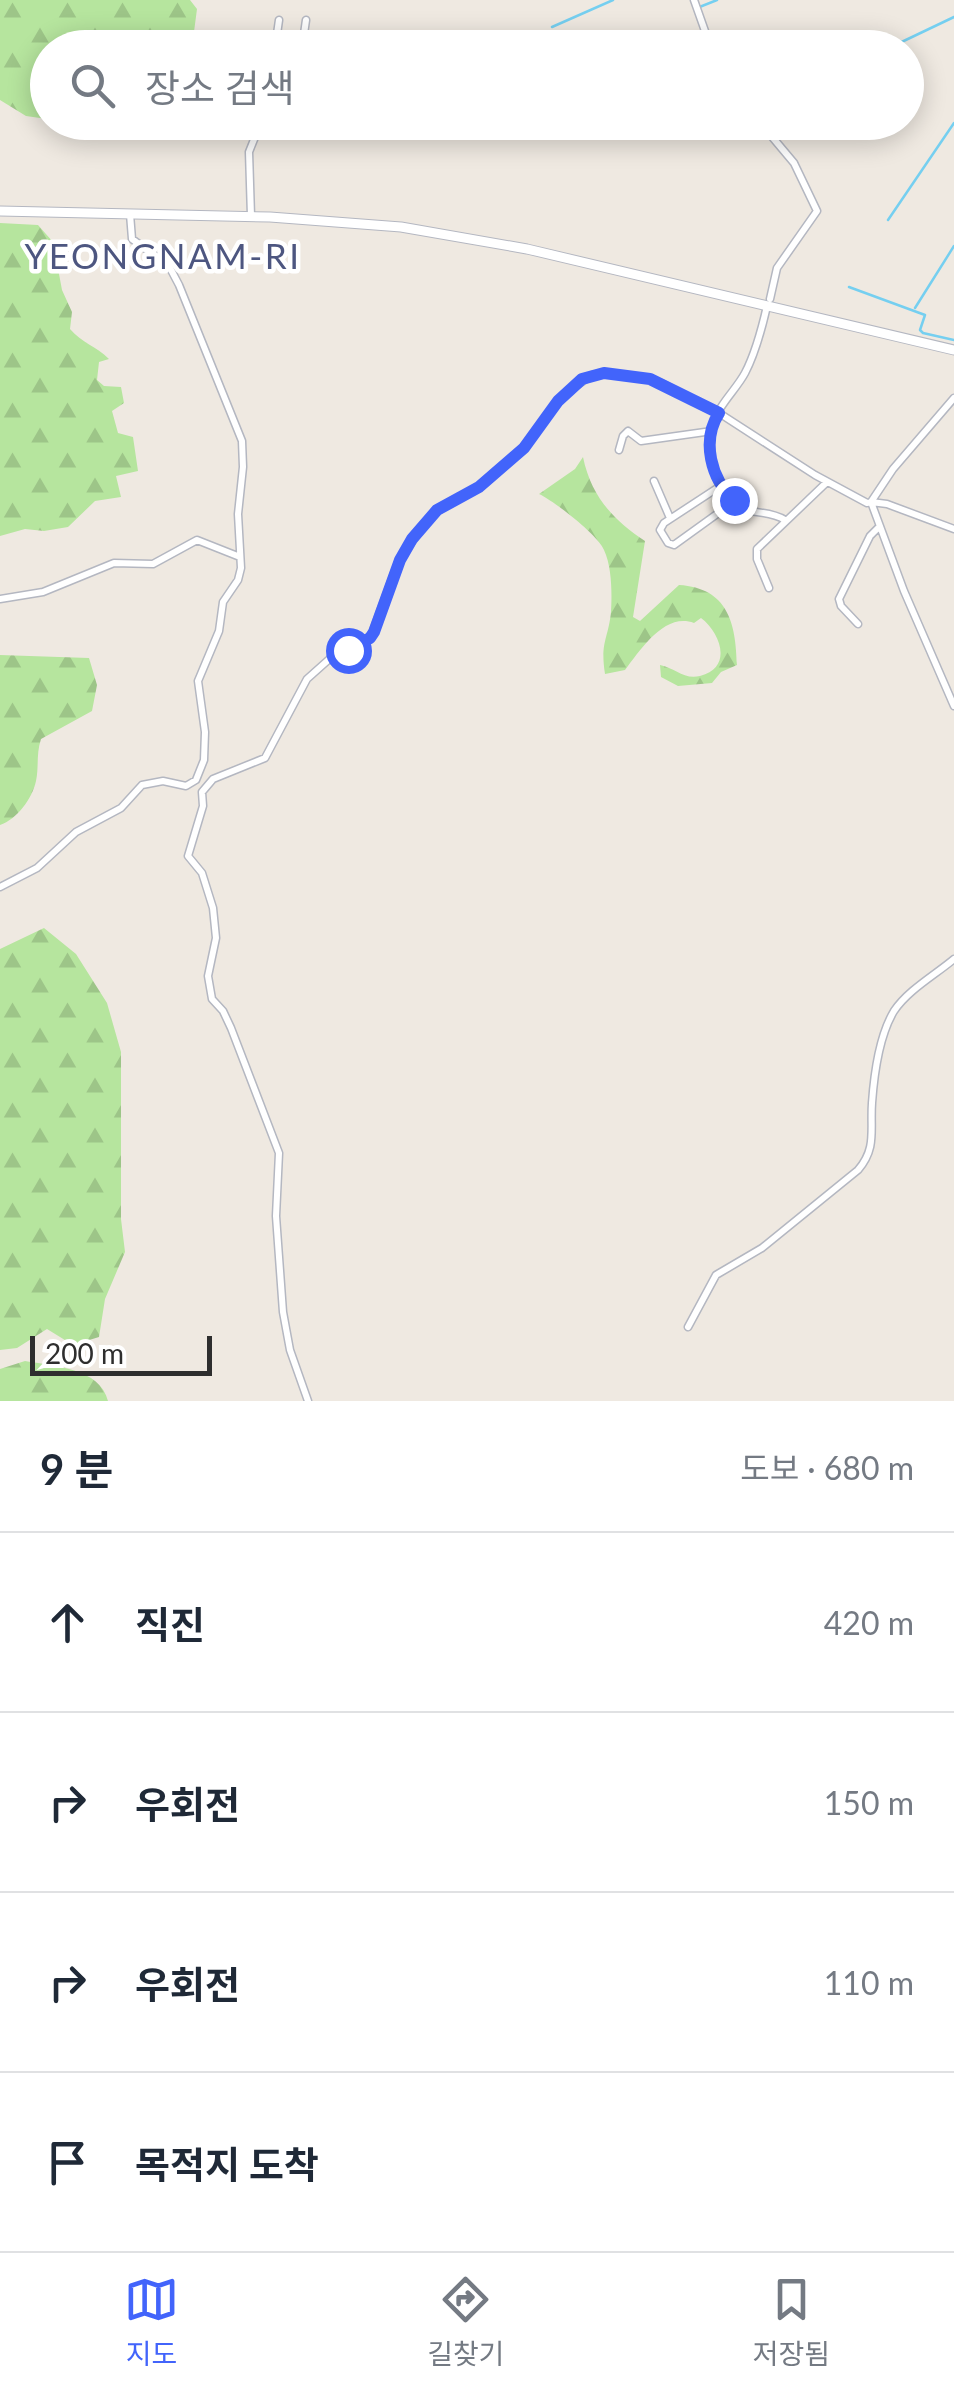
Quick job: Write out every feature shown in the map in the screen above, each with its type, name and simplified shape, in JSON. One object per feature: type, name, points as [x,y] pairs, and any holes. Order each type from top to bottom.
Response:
[{"type":"main road","points":[[0,211],[252,216],[339,221],[450,235],[769,302],[954,350]]},
{"type":"street","points":[[694,0],[705,30]]},
{"type":"street","points":[[278,30],[279,20]]},
{"type":"street","points":[[305,30],[306,20]]},
{"type":"street","points":[[252,216],[249,152],[254,140]]},
{"type":"street","points":[[775,140],[794,162],[817,211],[776,268],[751,361],[719,413],[712,432],[712,470],[734,500],[748,510],[774,513],[785,520]]},
{"type":"street","points":[[0,887],[37,868],[76,832],[121,808],[142,785],[163,781],[186,786],[196,780],[204,760],[205,732],[198,681],[219,630],[223,602],[238,580],[242,440],[170,266],[132,239],[130,214]]},
{"type":"street","points":[[308,1401],[290,1350],[283,1312],[276,1216],[279,1153],[231,1028],[212,1000],[208,976],[216,938],[213,908],[202,873],[188,856],[202,792],[213,779],[266,758],[307,679],[334,654],[370,638],[400,560],[429,518],[479,487],[524,448],[558,401],[582,379],[604,373],[650,379],[719,413],[855,498],[887,504],[954,529]]},
{"type":"street","points":[[871,502],[893,468],[954,398]]},
{"type":"street","points":[[619,450],[628,431],[641,441],[712,432]]},
{"type":"street","points":[[654,481],[670,518]]},
{"type":"street","points":[[769,588],[757,560],[757,549],[827,482]]},
{"type":"street","points":[[722,485],[670,518],[660,530],[668,543],[674,545],[734,500]]},
{"type":"street","points":[[871,502],[954,706]]},
{"type":"street","points":[[858,624],[841,606],[840,599],[870,536],[879,527]]},
{"type":"street","points":[[0,599],[43,592],[114,563],[153,564],[197,540],[240,557]]},
{"type":"street","points":[[688,1327],[716,1275],[762,1248],[870,1156],[879,1056],[893,1014],[954,959]]},
{"type":"green space","points":[[0,0],[190,0],[197,9],[194,30],[30,30],[30,117],[0,100]]},
{"type":"green space","points":[[0,223],[38,225],[53,242],[62,290],[72,312],[70,329],[109,359],[99,362],[97,380],[104,386],[121,387],[124,403],[112,411],[118,433],[133,437],[138,471],[116,476],[121,497],[95,501],[68,527],[25,529],[0,536]]},
{"type":"green space","points":[[583,457],[605,506],[645,541],[633,617],[640,621],[679,585],[709,593],[726,610],[737,665],[721,672],[712,683],[678,686],[661,677],[660,665],[694,677],[717,666],[718,641],[701,618],[694,623],[683,621],[664,628],[625,670],[605,674],[604,648],[611,597],[607,557],[585,528],[539,494],[575,469]]},
{"type":"green space","points":[[0,655],[89,658],[97,685],[92,711],[41,739],[31,795],[18,813],[0,825]]},
{"type":"green space","points":[[44,928],[76,954],[107,1003],[121,1052],[121,1219],[125,1252],[105,1299],[99,1337],[73,1345],[47,1329],[17,1348],[0,1350],[0,949]]},
{"type":"green space","points":[[25,1361],[86,1375],[103,1390],[108,1401],[0,1401],[0,1369]]},
{"type":"waterway","points":[[552,27],[613,0]]},
{"type":"waterway","points":[[697,8],[717,0]]},
{"type":"waterway","points":[[924,31],[954,17]]},
{"type":"waterway","points":[[888,220],[954,123]]},
{"type":"waterway","points":[[915,308],[954,246]]},
{"type":"waterway","points":[[849,287],[925,315],[920,330],[923,333],[954,340]]},
{"type":"district","name":"YEONGNAM-RI","points":[[163,255]]},
{"type":"route","points":[[348,650],[362,644],[374,632],[400,560],[429,518],[479,487],[524,448],[564,394],[592,374],[650,379],[719,413],[713,423],[710,445],[712,470],[734,500]]}]
